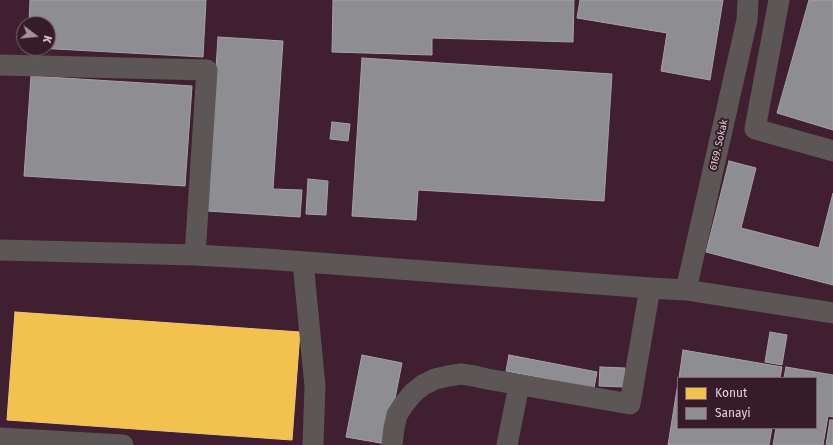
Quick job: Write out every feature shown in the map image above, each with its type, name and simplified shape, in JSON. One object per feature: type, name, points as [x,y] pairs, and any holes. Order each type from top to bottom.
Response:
[{"type":"street","name":"6169. Sokak","points":[[686,290],[747,20],[748,0]]},
{"type":"street","points":[[779,0],[755,129],[833,151]]},
{"type":"street","points":[[0,65],[207,70],[195,255]]},
{"type":"street","points":[[0,250],[195,255],[686,290],[833,313]]},
{"type":"street","points":[[303,262],[315,386],[313,445]]},
{"type":"street","points":[[392,445],[397,415],[404,404],[413,393],[423,385],[435,379],[448,376],[461,374],[474,376],[630,404],[650,288]]},
{"type":"street","points":[[508,445],[518,385]]},
{"type":"street","points":[[0,438],[123,445]]},
{"type":"shaded area","points":[[0,0],[833,0],[833,445],[0,445]]},
{"type":"building: Konut","points":[[15,312],[300,332],[292,440],[7,420]]},
{"type":"building: Sanayi","points":[[30,0],[206,0],[203,57],[56,49],[56,16],[29,16]]},
{"type":"building: Sanayi","points":[[333,0],[574,0],[573,42],[432,38],[432,55],[332,52]]},
{"type":"building: Sanayi","points":[[580,0],[723,0],[710,80],[661,71],[667,33],[577,18]]},
{"type":"building: Sanayi","points":[[809,0],[833,0],[833,130],[777,113]]},
{"type":"building: Sanayi","points":[[218,37],[283,41],[273,189],[302,190],[300,217],[207,211]]},
{"type":"building: Sanayi","points":[[362,58],[612,74],[604,201],[418,190],[416,220],[352,216]]},
{"type":"building: Sanayi","points":[[31,76],[192,86],[185,186],[24,176]]},
{"type":"building: Sanayi","points":[[332,122],[350,124],[348,141],[330,139]]},
{"type":"building: Sanayi","points":[[729,161],[756,168],[741,228],[819,248],[833,193],[833,285],[706,252]]},
{"type":"building: Sanayi","points":[[308,179],[328,181],[326,215],[306,214]]},
{"type":"building: Sanayi","points":[[770,332],[787,335],[782,365],[765,362]]},
{"type":"building: Sanayi","points":[[683,350],[782,367],[780,377],[679,377]]},
{"type":"building: Sanayi","points":[[362,355],[402,363],[386,444],[346,437]]},
{"type":"building: Sanayi","points":[[509,355],[597,372],[594,388],[506,371]]},
{"type":"building: Sanayi","points":[[600,367],[625,368],[624,387],[599,386]]},
{"type":"building: Sanayi","points":[[786,367],[833,375],[833,417],[828,416],[823,445],[773,445],[776,429],[817,429],[817,377],[784,377]]},
{"type":"building: Sanayi","points":[[677,389],[677,429],[772,429],[769,445],[668,445]]},
{"type":"building: Sanayi","points":[[830,420],[833,420],[833,445],[826,445]]}]
